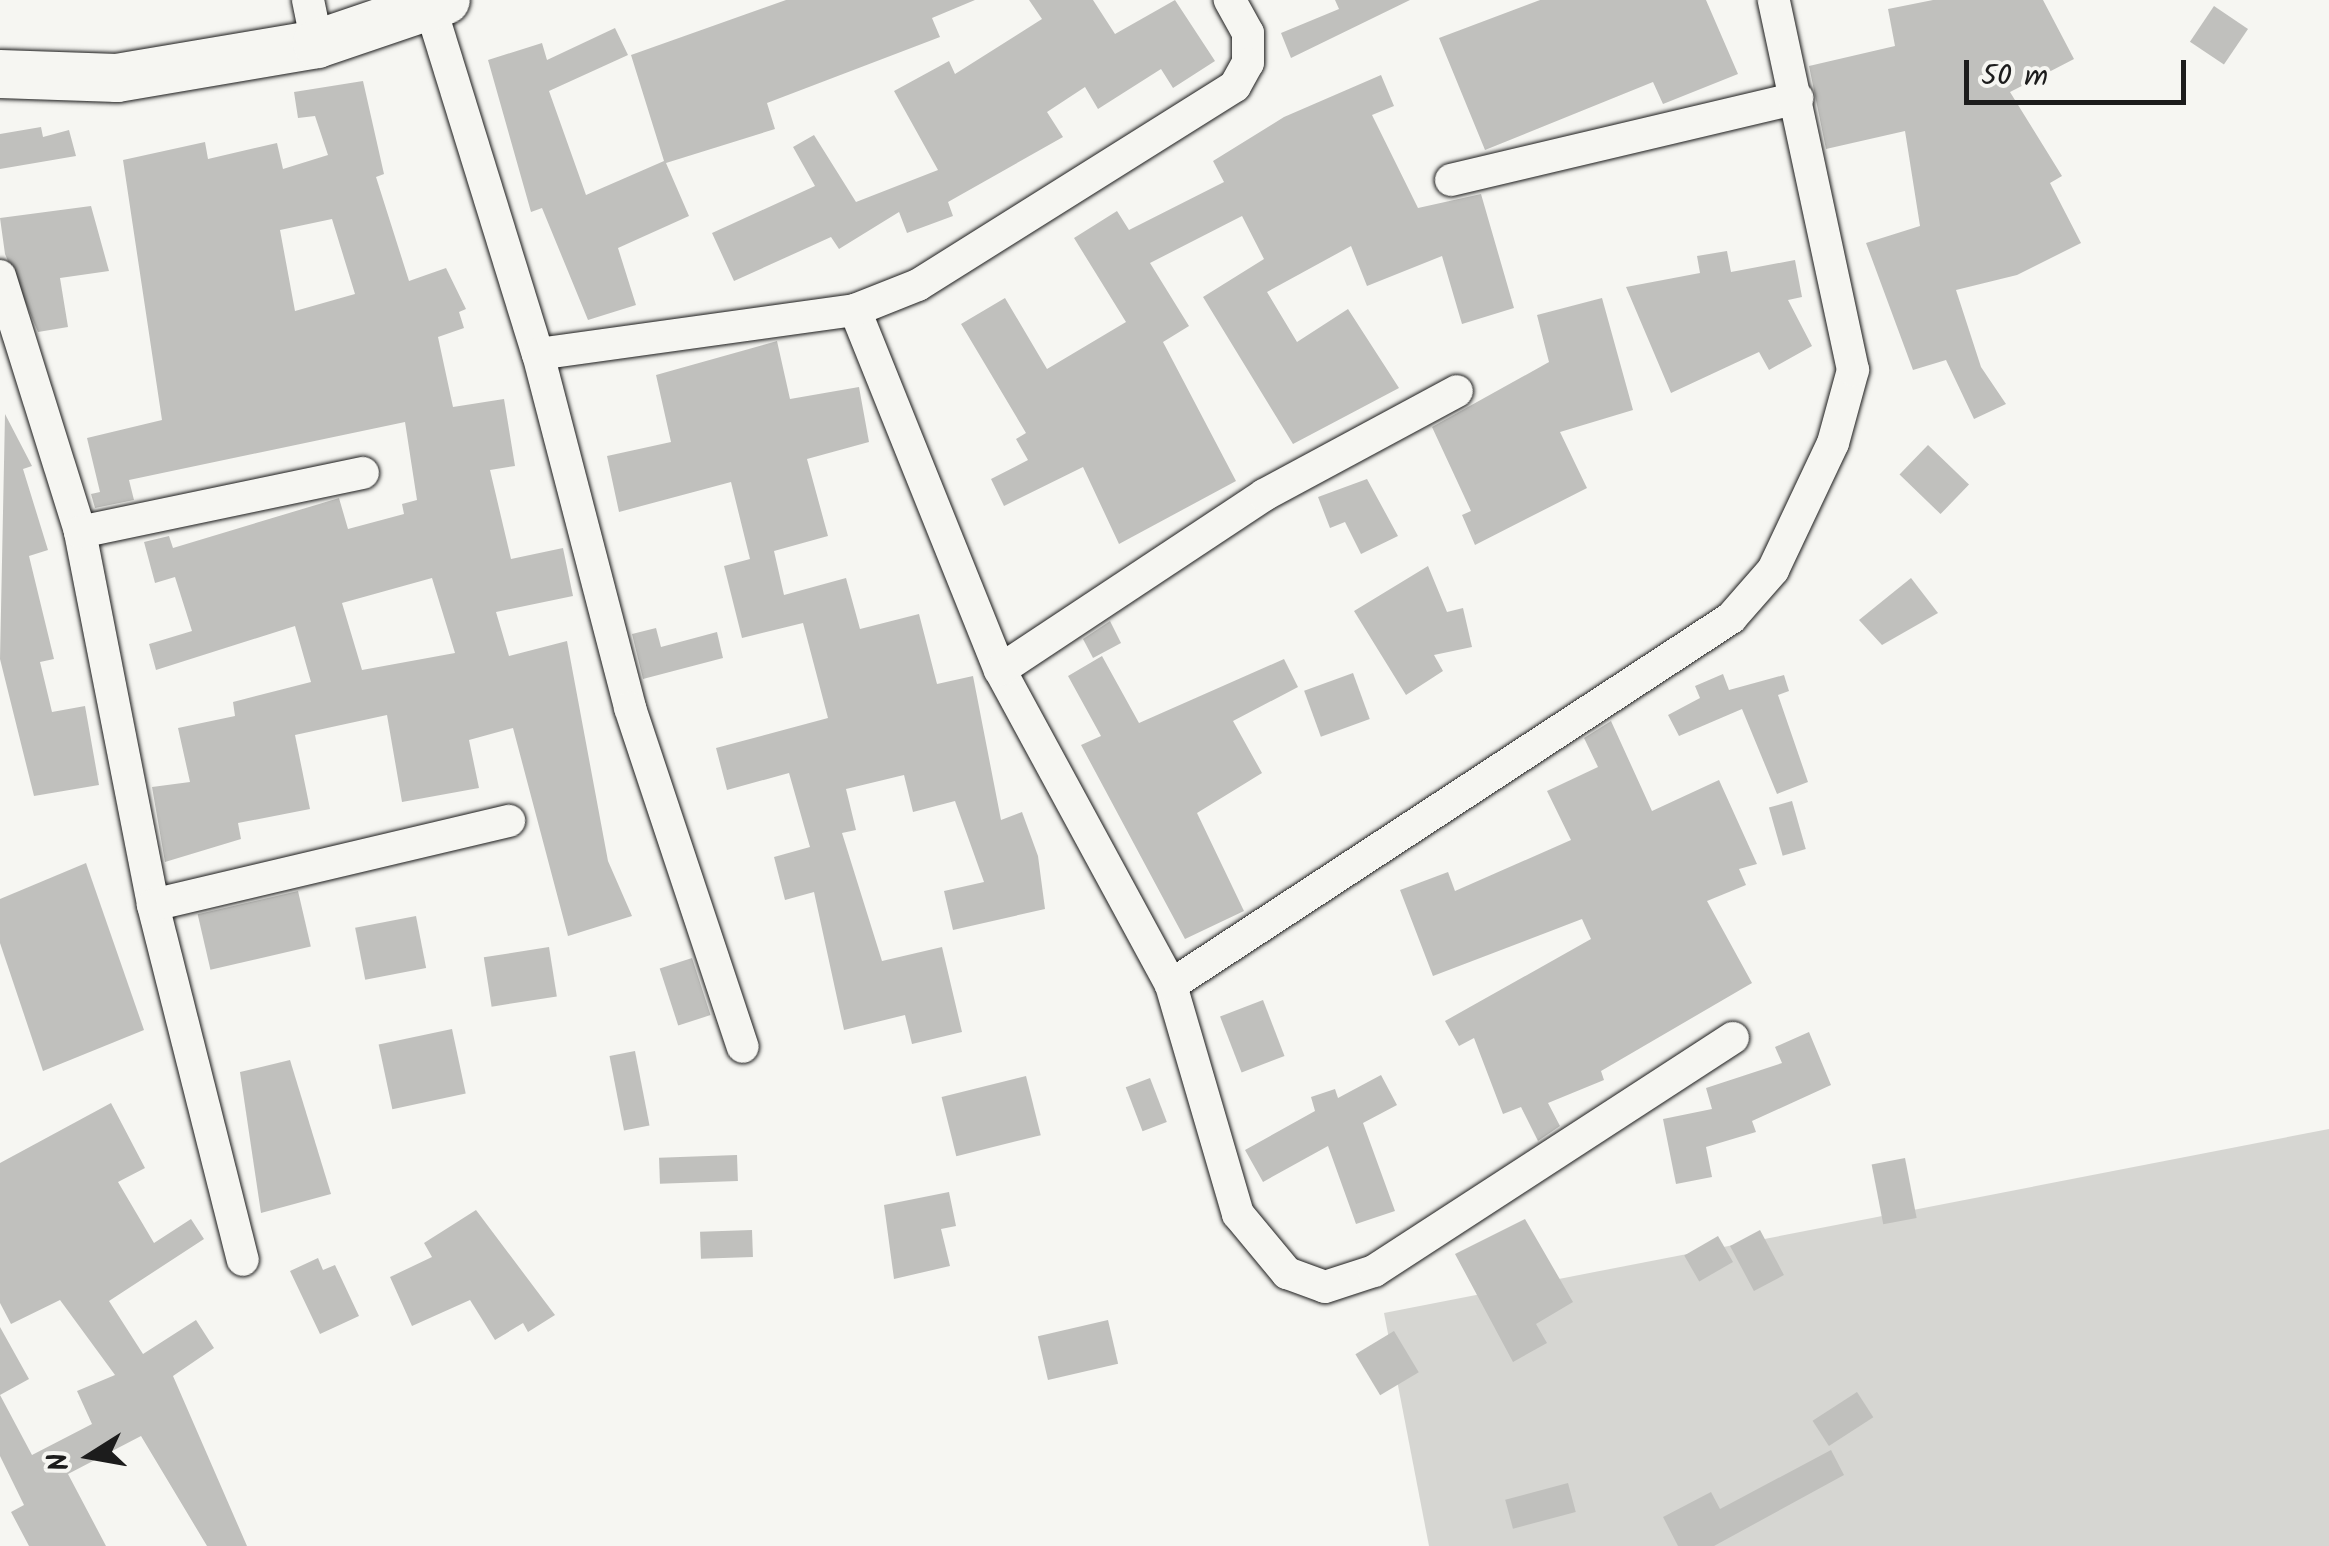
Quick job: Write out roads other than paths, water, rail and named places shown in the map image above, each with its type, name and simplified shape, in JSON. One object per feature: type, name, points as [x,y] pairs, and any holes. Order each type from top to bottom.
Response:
[{"type":"street","points":[[538,354],[855,310],[918,285],[1234,86],[1248,62],[1248,33],[1230,0]]},
{"type":"street","points":[[1171,985],[1731,618],[1773,570],[1833,443],[1853,370],[1774,0]]},
{"type":"street","points":[[0,74],[75,82],[313,22],[438,3],[538,354],[630,708],[742,1047]]},
{"type":"street","points":[[1450,180],[1797,98]]},
{"type":"street","points":[[0,276],[80,532],[152,905],[243,1260]]},
{"type":"street","points":[[855,310],[1000,670],[1171,985],[1238,1214],[1287,1274],[1326,1286],[1374,1271],[1733,1038]]},
{"type":"street","points":[[1000,670],[1264,495],[1457,391]]},
{"type":"street","points":[[80,532],[363,473]]},
{"type":"street","points":[[152,905],[509,822]]}]
